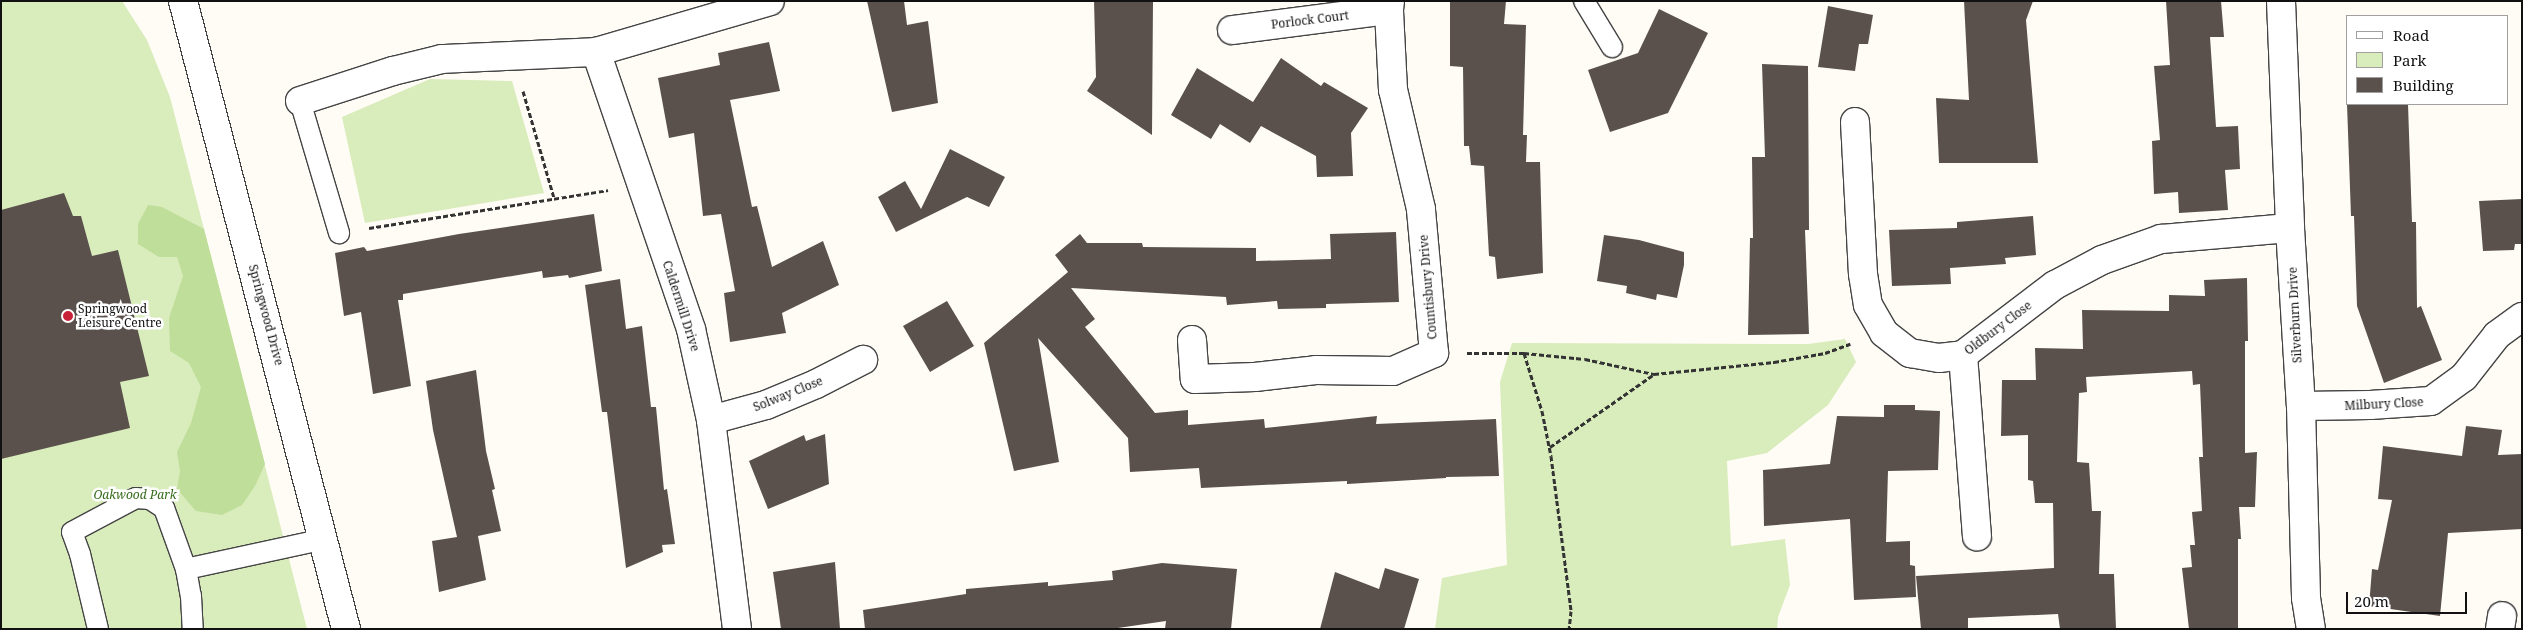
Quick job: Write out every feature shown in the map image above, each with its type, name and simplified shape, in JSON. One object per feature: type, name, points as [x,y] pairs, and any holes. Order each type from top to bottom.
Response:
[{"type":"street","name":"Springwood Drive","points":[[183,1],[325,539],[346,629]]},
{"type":"street","points":[[300,101],[393,71],[442,60],[596,52],[770,1]]},
{"type":"street","name":"Silverburn Drive","points":[[2281,1],[2290,228],[2301,406],[2306,598],[2311,629]]},
{"type":"street","name":"Porlock Court","points":[[1232,30],[1390,6]]},
{"type":"street","name":"Countisbury Drive","points":[[1192,340],[1195,379],[1255,377],[1316,370],[1393,371],[1434,353],[1421,209],[1393,90],[1390,6]]},
{"type":"street","name":"Caldermill Drive","points":[[596,52],[640,185],[691,329],[711,420],[737,629]]},
{"type":"street","name":"Oldbury Close","points":[[1855,122],[1863,274],[1868,305],[1882,328],[1910,353],[1939,358],[1963,355],[2055,285],[2102,260],[2161,239],[2290,228]]},
{"type":"street","name":"Milbury Close","points":[[2301,406],[2370,406],[2431,401],[2464,377],[2497,335],[2522,317]]},
{"type":"street","points":[[1963,355],[1977,536]]},
{"type":"street","name":"Solway Close","points":[[711,420],[766,405],[816,384],[863,360]]},
{"type":"lane","points":[[1584,1],[1612,47]]},
{"type":"lane","points":[[300,101],[339,233]]},
{"type":"lane","points":[[98,629],[80,554],[72,532],[136,498],[150,499],[164,508],[186,570],[191,596],[193,629]]},
{"type":"lane","points":[[186,570],[325,539]]},
{"type":"path","points":[[513,56],[554,198]]},
{"type":"path","points":[[339,233],[640,185]]},
{"type":"path","points":[[1434,353],[1524,353],[1585,359],[1654,374],[1774,362],[1825,353],[1858,341],[1882,328]]},
{"type":"path","points":[[1524,353],[1542,410],[1549,447],[1571,611],[1569,629]]},
{"type":"path","points":[[1549,447],[1654,374]]},
{"type":"green space","name":"Oakwood Park","points":[[1,1],[122,1],[147,40],[170,97],[307,629],[1,629]]},
{"type":"green space","points":[[430,79],[512,81],[544,193],[365,223],[342,117]]},
{"type":"green space","points":[[148,205],[162,207],[204,229],[265,464],[255,486],[242,505],[222,515],[196,511],[177,489],[180,471],[177,452],[191,423],[201,387],[189,363],[170,351],[169,318],[183,276],[177,257],[159,257],[138,244],[138,224]]},
{"type":"green space","points":[[1845,339],[1856,362],[1828,405],[1767,453],[1727,461],[1731,546],[1785,539],[1790,585],[1778,617],[1777,629],[1435,629],[1442,578],[1507,565],[1500,382],[1512,343],[1808,344]]},
{"type":"building","points":[[867,1],[904,1],[907,25],[928,21],[938,103],[892,112]]},
{"type":"building","points":[[1094,1],[1153,1],[1152,135],[1087,91],[1096,77]]},
{"type":"building","points":[[1450,1],[1506,1],[1504,24],[1526,25],[1523,135],[1527,135],[1526,162],[1540,162],[1543,273],[1497,279],[1495,257],[1489,256],[1484,166],[1471,165],[1469,146],[1464,146],[1463,67],[1450,66]]},
{"type":"building","points":[[1964,1],[2033,1],[2026,20],[2038,163],[1939,163],[1936,98],[1969,100]]},
{"type":"building","points":[[2166,1],[2221,1],[2224,37],[2210,37],[2216,127],[2238,126],[2240,169],[2225,170],[2228,210],[2179,213],[2178,192],[2154,194],[2152,141],[2160,140],[2154,66],[2170,65]]},
{"type":"building","points":[[1828,6],[1873,15],[1868,44],[1859,44],[1855,71],[1818,67]]},
{"type":"building","points":[[1659,9],[1708,33],[1668,113],[1610,132],[1588,70],[1638,53]]},
{"type":"building","points":[[769,42],[780,91],[730,100],[752,207],[757,206],[772,267],[823,241],[839,285],[782,313],[786,333],[730,342],[724,293],[735,291],[721,214],[703,216],[694,133],[669,138],[658,78],[720,65],[718,53]]},
{"type":"building","points":[[1281,58],[1321,86],[1324,82],[1368,108],[1351,133],[1353,176],[1317,177],[1316,156],[1261,126],[1250,143],[1220,124],[1211,139],[1171,115],[1197,68],[1253,102]]},
{"type":"building","points":[[1762,64],[1808,66],[1809,230],[1805,230],[1809,334],[1748,335],[1750,238],[1753,238],[1752,157],[1765,157]]},
{"type":"building","points":[[2347,105],[2408,105],[2412,222],[2416,222],[2417,308],[2421,306],[2442,360],[2384,383],[2357,306],[2354,216],[2351,216]]},
{"type":"building","points":[[950,149],[1005,177],[989,207],[967,197],[896,232],[878,197],[905,181],[921,209]]},
{"type":"building","name":"Springwood Leisure Centre","points":[[64,193],[73,216],[81,216],[92,256],[118,250],[149,376],[120,382],[130,428],[1,459],[1,210]]},
{"type":"building","points":[[2522,199],[2522,244],[2515,244],[2514,250],[2483,251],[2479,201]]},
{"type":"building","points":[[594,214],[602,271],[569,278],[568,275],[543,278],[542,271],[403,294],[403,300],[398,300],[411,386],[373,394],[361,312],[344,316],[335,253],[364,247],[367,251],[459,234]]},
{"type":"building","points":[[2033,216],[2036,255],[2005,258],[2006,264],[1950,268],[1951,284],[1892,286],[1889,230],[1957,228],[1957,222]]},
{"type":"building","points":[[1396,232],[1399,302],[1326,304],[1326,308],[1278,309],[1277,301],[1227,305],[1226,297],[1071,288],[1095,319],[1085,327],[1155,413],[1188,410],[1188,425],[1264,419],[1265,428],[1377,416],[1376,424],[1496,419],[1499,476],[1446,477],[1347,484],[1347,481],[1201,488],[1199,468],[1130,472],[1128,438],[1038,338],[1059,462],[1014,471],[984,343],[1068,272],[1055,255],[1080,234],[1087,243],[1142,243],[1143,247],[1256,248],[1256,261],[1331,259],[1330,234]]},
{"type":"building","points":[[1604,235],[1639,240],[1684,252],[1684,265],[1677,298],[1657,294],[1656,300],[1626,293],[1627,286],[1597,281]]},
{"type":"building","points":[[2247,278],[2248,341],[2245,341],[2245,453],[2257,452],[2255,507],[2239,507],[2241,539],[2238,539],[2238,629],[2189,629],[2182,568],[2192,567],[2190,545],[2195,545],[2192,512],[2202,511],[2199,457],[2203,457],[2200,384],[2193,385],[2192,371],[2086,377],[2087,392],[2079,393],[2077,462],[2089,463],[2092,511],[2101,511],[2099,574],[2114,574],[2116,629],[2060,629],[2058,614],[1968,618],[1968,629],[1921,629],[1916,576],[2054,568],[2053,503],[2035,503],[2033,481],[2028,480],[2028,435],[2001,436],[2002,380],[2036,380],[2035,348],[2083,349],[2082,310],[2169,311],[2169,295],[2205,296],[2204,280]]},
{"type":"building","points":[[620,279],[626,329],[642,326],[651,407],[656,407],[664,490],[667,489],[675,544],[662,545],[663,552],[626,568],[607,412],[602,412],[585,285]]},
{"type":"building","points":[[947,301],[974,346],[930,372],[903,326]]},
{"type":"building","points":[[476,370],[486,451],[495,489],[492,490],[501,531],[478,536],[486,580],[439,592],[432,541],[457,537],[433,430],[426,381]]},
{"type":"building","points":[[1884,405],[1915,405],[1915,410],[1940,411],[1938,470],[1888,471],[1886,542],[1910,541],[1910,565],[1915,566],[1916,597],[1854,600],[1850,519],[1764,526],[1763,470],[1830,464],[1837,416],[1884,417]]},
{"type":"building","points":[[2466,426],[2502,430],[2498,455],[2522,454],[2522,529],[2448,533],[2440,616],[2369,606],[2372,569],[2378,570],[2392,500],[2378,499],[2383,446],[2462,456]]},
{"type":"building","points":[[825,434],[829,484],[768,509],[749,461],[804,435],[806,441]]},
{"type":"building","points":[[835,562],[840,629],[781,629],[773,572]]},
{"type":"building","points":[[1162,563],[1237,569],[1231,629],[1165,629],[1166,621],[1111,629],[865,629],[863,610],[966,594],[966,589],[1048,582],[1048,586],[1113,580],[1112,571]]},
{"type":"building","points":[[1385,568],[1419,579],[1404,629],[1320,629],[1335,572],[1379,589]]},
{"type":"place","name":"Springwood Leisure Centre","points":[[68,316]]}]
